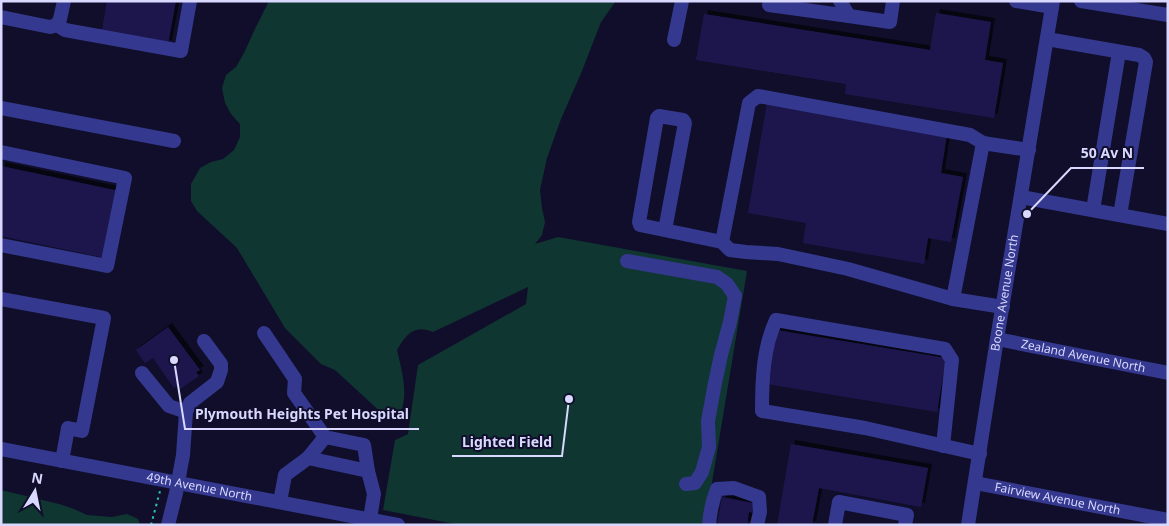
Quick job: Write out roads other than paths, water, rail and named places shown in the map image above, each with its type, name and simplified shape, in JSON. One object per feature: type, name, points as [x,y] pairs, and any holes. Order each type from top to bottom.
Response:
[{"type":"street","points":[[1,17],[50,27],[56,25],[60,19],[64,1]]},
{"type":"street","points":[[56,25],[64,30],[181,51],[190,1]]},
{"type":"street","points":[[674,40],[682,1]]},
{"type":"street","points":[[770,1],[769,5],[890,22],[893,1]]},
{"type":"street","points":[[840,1],[849,16]]},
{"type":"street","points":[[1016,1],[1052,4]]},
{"type":"street","points":[[1081,1],[1168,15]]},
{"type":"street","name":"Boone Avenue North","points":[[968,525],[1052,4]]},
{"type":"street","points":[[1047,40],[1139,55],[1146,62],[1120,215]]},
{"type":"street","points":[[1093,210],[1119,52]]},
{"type":"street","points":[[722,242],[749,104],[758,96],[970,135],[983,143],[1029,150]]},
{"type":"street","points":[[1,108],[174,141]]},
{"type":"street","points":[[665,230],[685,123],[683,120],[659,116],[657,118],[638,222],[640,225],[722,242],[730,250],[778,254],[848,269],[953,299],[1003,307]]},
{"type":"street","points":[[953,299],[983,143]]},
{"type":"street","points":[[1,152],[125,178],[107,266],[1,245]]},
{"type":"street","points":[[1021,197],[1168,224]]},
{"type":"street","points":[[627,261],[717,277],[727,284],[735,296],[715,383],[708,421],[708,447],[702,472],[695,483],[686,484]]},
{"type":"street","points":[[1,299],[104,318],[82,431],[68,428],[62,460]]},
{"type":"street","points":[[943,446],[952,360],[945,349],[776,320],[771,332],[762,376],[762,411],[864,428],[943,446],[980,454]]},
{"type":"street","points":[[264,333],[295,378],[294,393],[325,437],[364,445],[374,494],[370,519]]},
{"type":"street","name":"Zealand Avenue North","points":[[997,339],[1168,373]]},
{"type":"street","points":[[168,525],[178,482],[186,412],[190,403],[217,382],[221,370],[221,364],[204,341]]},
{"type":"street","points":[[142,373],[169,406],[186,412]]},
{"type":"street","points":[[280,502],[285,475],[308,458],[325,437]]},
{"type":"street","name":"49th Avenue North","points":[[1,448],[280,502],[324,518],[370,519],[398,525]]},
{"type":"street","points":[[308,458],[368,471]]},
{"type":"street","name":"Fairview Avenue North","points":[[975,483],[1168,520]]},
{"type":"street","points":[[709,525],[717,489],[734,488],[759,497],[760,512],[757,525]]},
{"type":"street","points":[[835,525],[839,502],[907,514],[905,525]]},
{"type":"place","name":"50 Av N","points":[[1027,214]]},
{"type":"place","name":"Plymouth Heights Pet Hospital","points":[[174,360]]},
{"type":"place","name":"Lighted Field","points":[[569,399]]}]
